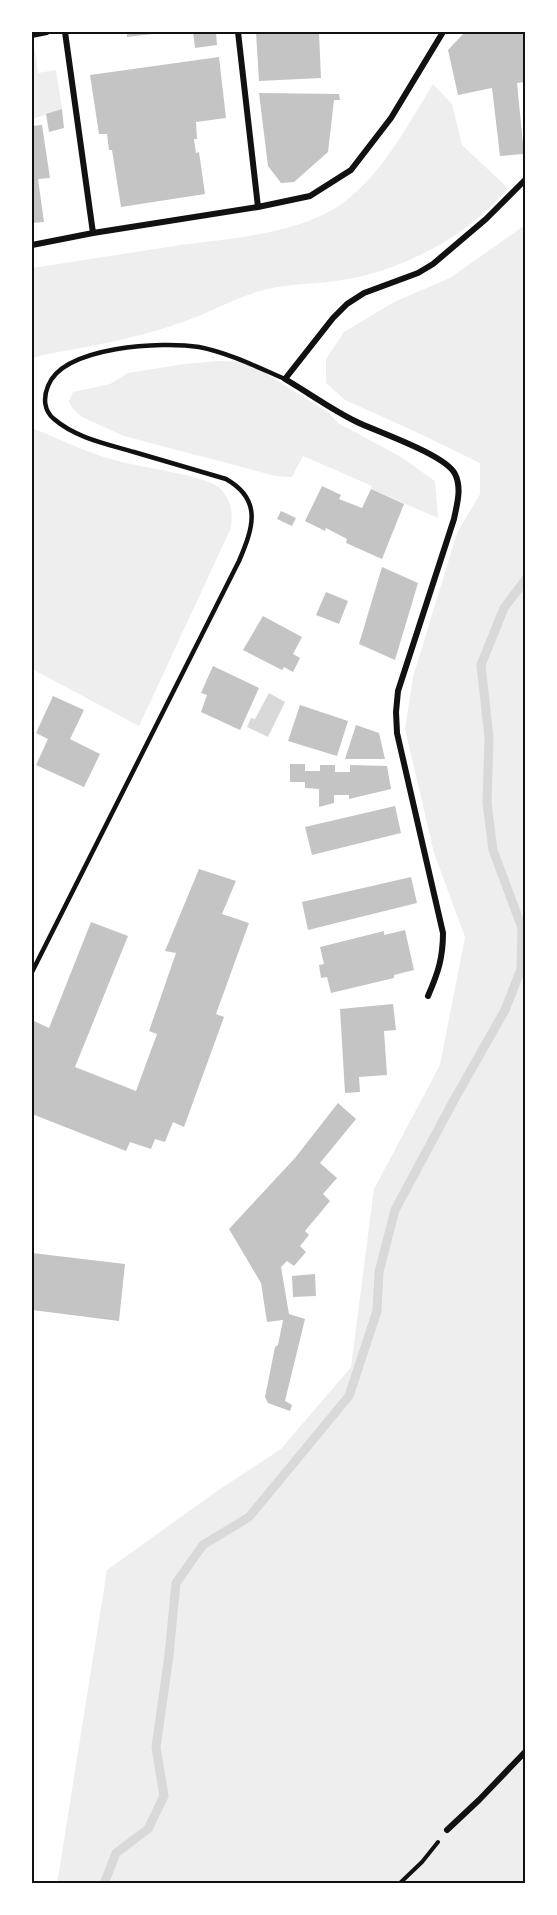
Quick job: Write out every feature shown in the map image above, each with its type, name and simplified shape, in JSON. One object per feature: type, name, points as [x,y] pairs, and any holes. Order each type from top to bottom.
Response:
[{"type":"street","points":[[65,32],[93,233]]},
{"type":"street","points":[[238,32],[258,207]]},
{"type":"street","points":[[32,244],[258,207],[310,196],[351,170],[391,118],[443,32]]},
{"type":"street","points":[[428,996],[443,953],[442,933],[405,772],[396,712],[398,691],[454,519],[459,497],[458,484],[455,472],[447,463],[399,439],[357,422],[285,379],[347,303],[364,293],[418,273],[433,264],[486,219],[525,179]]},
{"type":"street","points":[[447,1830],[525,1751]]},
{"type":"lane","points":[[32,972],[234,572],[251,527],[249,502],[245,492],[237,485],[226,479],[103,443],[65,428],[52,417],[45,407],[48,386],[52,377],[62,368],[85,357],[152,345],[202,348],[237,358],[285,379]]},
{"type":"path","points":[[32,36],[54,33]]},
{"type":"path","points":[[399,1884],[422,1862],[447,1830]]},
{"type":"shaded area","points":[[32,49],[35,49],[38,73],[56,70],[62,109],[32,119]]},
{"type":"shaded area","points":[[433,84],[452,104],[462,145],[508,188],[492,206],[452,237],[407,261],[360,277],[268,289],[152,332],[32,359],[32,268],[243,237],[307,222],[343,203],[370,178],[404,132]]},
{"type":"shaded area","points":[[525,225],[525,1883],[57,1884],[107,1570],[220,1489],[281,1449],[351,1367],[374,1189],[440,1065],[465,937],[434,853],[405,729],[413,677],[457,533],[480,494],[480,463],[345,400],[326,383],[326,359],[344,332],[394,302],[450,278]]},
{"type":"shaded area","points":[[218,361],[240,362],[262,371],[329,413],[338,423],[401,457],[435,481],[438,518],[303,456],[292,477],[276,476],[124,436],[82,417],[72,408],[69,401],[73,392],[110,384],[128,373]]},
{"type":"shaded area","points":[[32,428],[107,458],[209,482],[222,490],[230,505],[231,528],[139,726],[32,669]]},
{"type":"shaded area","points":[[269,693],[285,702],[268,737],[247,727],[251,718],[255,719]]},
{"type":"building","points":[[127,32],[160,32],[161,33],[127,37]]},
{"type":"building","points":[[193,32],[216,32],[217,45],[195,48]]},
{"type":"building","points":[[256,32],[319,32],[321,78],[259,81]]},
{"type":"building","points":[[465,32],[525,32],[525,82],[517,83],[524,154],[500,156],[492,88],[458,95],[448,50]]},
{"type":"building","points":[[219,57],[226,118],[196,122],[197,139],[194,139],[196,153],[199,152],[205,194],[121,207],[112,150],[109,150],[107,134],[99,134],[90,75]]},
{"type":"building","points":[[259,93],[339,94],[340,100],[334,100],[328,152],[294,182],[281,183],[268,166]]},
{"type":"building","points":[[62,109],[64,128],[49,132],[46,114]]},
{"type":"building","points":[[42,125],[50,178],[38,179],[44,222],[32,223],[32,126]]},
{"type":"building","points":[[322,486],[341,495],[339,499],[362,508],[371,489],[404,504],[382,559],[346,543],[347,539],[326,528],[325,531],[305,521]]},
{"type":"building","points":[[281,511],[296,518],[292,526],[277,519]]},
{"type":"building","points":[[382,567],[418,583],[395,660],[359,644]]},
{"type":"building","points":[[326,592],[348,601],[339,624],[316,615]]},
{"type":"building","points":[[263,616],[302,637],[293,654],[300,658],[293,672],[284,667],[282,670],[243,650]]},
{"type":"building","points":[[213,666],[259,688],[240,730],[201,712],[207,695],[201,693]]},
{"type":"building","points":[[53,696],[84,710],[70,739],[100,754],[84,787],[36,765],[48,739],[36,733]]},
{"type":"building","points":[[300,705],[348,721],[337,756],[288,741]]},
{"type":"building","points":[[356,725],[379,733],[385,759],[345,759]]},
{"type":"building","points":[[290,764],[305,764],[305,771],[320,771],[320,765],[335,765],[335,772],[350,772],[350,765],[387,766],[391,789],[349,799],[349,795],[334,795],[334,803],[319,807],[319,789],[305,788],[305,782],[290,782]]},
{"type":"building","points":[[395,806],[401,833],[312,855],[305,827]]},
{"type":"building","points":[[199,869],[236,881],[222,914],[249,923],[216,1014],[224,1017],[184,1127],[173,1122],[165,1142],[155,1139],[151,1149],[130,1142],[126,1151],[32,1114],[32,1026],[34,1021],[49,1028],[91,922],[128,936],[75,1067],[136,1091],[157,1034],[149,1031],[176,953],[165,951]]},
{"type":"building","points":[[411,877],[417,903],[308,930],[302,902]]},
{"type":"building","points":[[405,930],[414,970],[394,975],[394,978],[331,993],[327,977],[321,978],[319,965],[324,964],[320,947],[384,931],[384,935]]},
{"type":"building","points":[[393,1004],[396,1030],[384,1031],[387,1075],[359,1077],[360,1092],[345,1093],[340,1009]]},
{"type":"building","points":[[338,1103],[356,1119],[320,1163],[337,1178],[323,1194],[330,1201],[305,1231],[309,1235],[300,1246],[306,1252],[294,1266],[287,1261],[281,1267],[289,1314],[305,1319],[285,1401],[292,1405],[290,1411],[268,1403],[265,1397],[283,1320],[267,1322],[261,1283],[229,1229],[295,1158]]},
{"type":"building","points":[[32,1253],[125,1264],[119,1321],[32,1310]]},
{"type":"building","points":[[315,1274],[316,1296],[293,1297],[292,1276]]},
{"type":"waterway","points":[[104,1884],[116,1853],[148,1829],[164,1796],[156,1747],[176,1583],[203,1545],[249,1517],[349,1396],[377,1311],[379,1272],[395,1210],[505,1010],[521,969],[522,928],[493,850],[487,803],[489,738],[481,665],[504,608],[526,579]]}]
